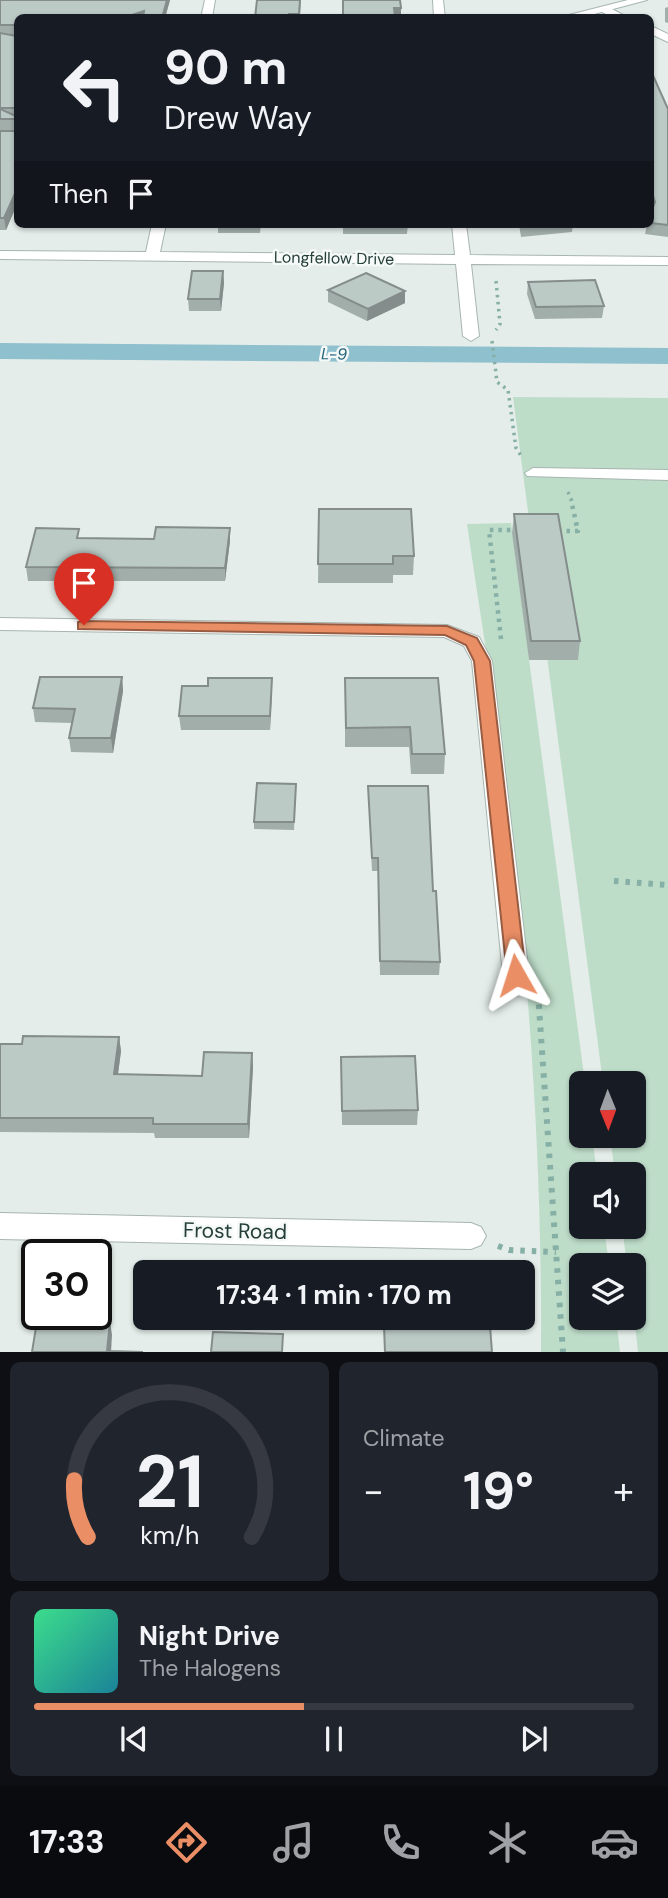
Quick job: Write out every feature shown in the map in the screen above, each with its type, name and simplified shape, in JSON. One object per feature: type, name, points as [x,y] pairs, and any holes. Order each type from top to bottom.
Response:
[{"type":"street","points":[[581,14],[642,0]]},
{"type":"street","points":[[604,9],[615,14]]},
{"type":"street","points":[[152,256],[158,228]]},
{"type":"street","points":[[459,228],[471,335]]},
{"type":"street","name":"Longfellow Drive","points":[[0,255],[668,261]]},
{"type":"street","points":[[0,624],[447,631],[472,642],[482,661],[516,975]]},
{"type":"street","name":"Frost Road","points":[[0,1226],[471,1236]]},
{"type":"lane","points":[[533,473],[668,475]]},
{"type":"path","points":[[493,260],[500,324],[491,336],[497,382],[508,390],[516,448],[533,473]]},
{"type":"path","points":[[614,881],[668,886]]},
{"type":"path","points":[[471,1236],[509,1250],[556,1252]]},
{"type":"green space","points":[[513,397],[668,398],[668,1352],[638,1352],[636,1330],[646,1330],[646,1253],[625,1253],[624,1239],[646,1239],[646,1162],[613,1162],[612,1148],[646,1148],[646,1071],[601,1071]]},
{"type":"green space","points":[[511,523],[583,1071],[569,1071],[569,1148],[594,1148],[595,1162],[569,1162],[569,1239],[606,1239],[607,1253],[569,1253],[569,1330],[617,1330],[620,1352],[541,1352],[538,1175],[523,940],[507,791],[467,524]]},
{"type":"building","points":[[0,0],[167,0],[163,14],[144,14],[144,11],[135,14],[14,14],[14,25],[0,25]]},
{"type":"building","points":[[257,0],[300,0],[299,14],[255,14]]},
{"type":"building","points":[[343,0],[400,0],[401,8],[394,8],[395,14],[343,14]]},
{"type":"building","points":[[0,33],[14,35],[14,108],[0,108]]},
{"type":"building","points":[[654,78],[668,109],[668,225],[654,223]]},
{"type":"building","points":[[0,109],[14,115],[14,119],[0,119]]},
{"type":"building","points":[[0,131],[14,131],[14,196],[4,218],[0,218]]},
{"type":"building","points":[[192,271],[223,271],[220,299],[188,299]]},
{"type":"building","points":[[366,273],[405,291],[368,309],[328,290]]},
{"type":"building","points":[[595,280],[604,306],[536,307],[528,282]]},
{"type":"building","points":[[319,509],[411,509],[414,556],[393,556],[393,564],[318,564]]},
{"type":"building","points":[[514,514],[558,514],[580,641],[531,641]]},
{"type":"building","points":[[156,527],[230,528],[225,568],[26,567],[36,528],[79,529],[77,538],[154,539]]},
{"type":"building","points":[[40,677],[122,677],[111,738],[69,738],[75,709],[33,708]]},
{"type":"building","points":[[208,678],[272,678],[270,716],[179,716],[182,686],[208,686]]},
{"type":"building","points":[[345,678],[438,678],[445,754],[412,754],[410,727],[346,728]]},
{"type":"building","points":[[257,783],[296,784],[294,822],[254,822]]},
{"type":"building","points":[[368,786],[428,786],[433,891],[436,891],[440,962],[380,961],[378,858],[372,858]]},
{"type":"building","points":[[23,1036],[119,1037],[114,1074],[202,1076],[204,1052],[252,1053],[248,1124],[153,1124],[153,1118],[0,1118],[0,1044],[22,1044]]},
{"type":"building","points":[[415,1056],[418,1110],[342,1111],[341,1057]]},
{"type":"building","points":[[36,1330],[109,1330],[107,1351],[143,1352],[32,1352]]},
{"type":"building","points":[[384,1330],[490,1330],[492,1352],[385,1352]]},
{"type":"building","points":[[213,1332],[283,1334],[282,1352],[211,1352]]},
{"type":"waterway","name":"L-9","points":[[0,351],[668,356]]},
{"type":"route","points":[[84,625],[447,631],[472,642],[482,661],[516,975]]}]
